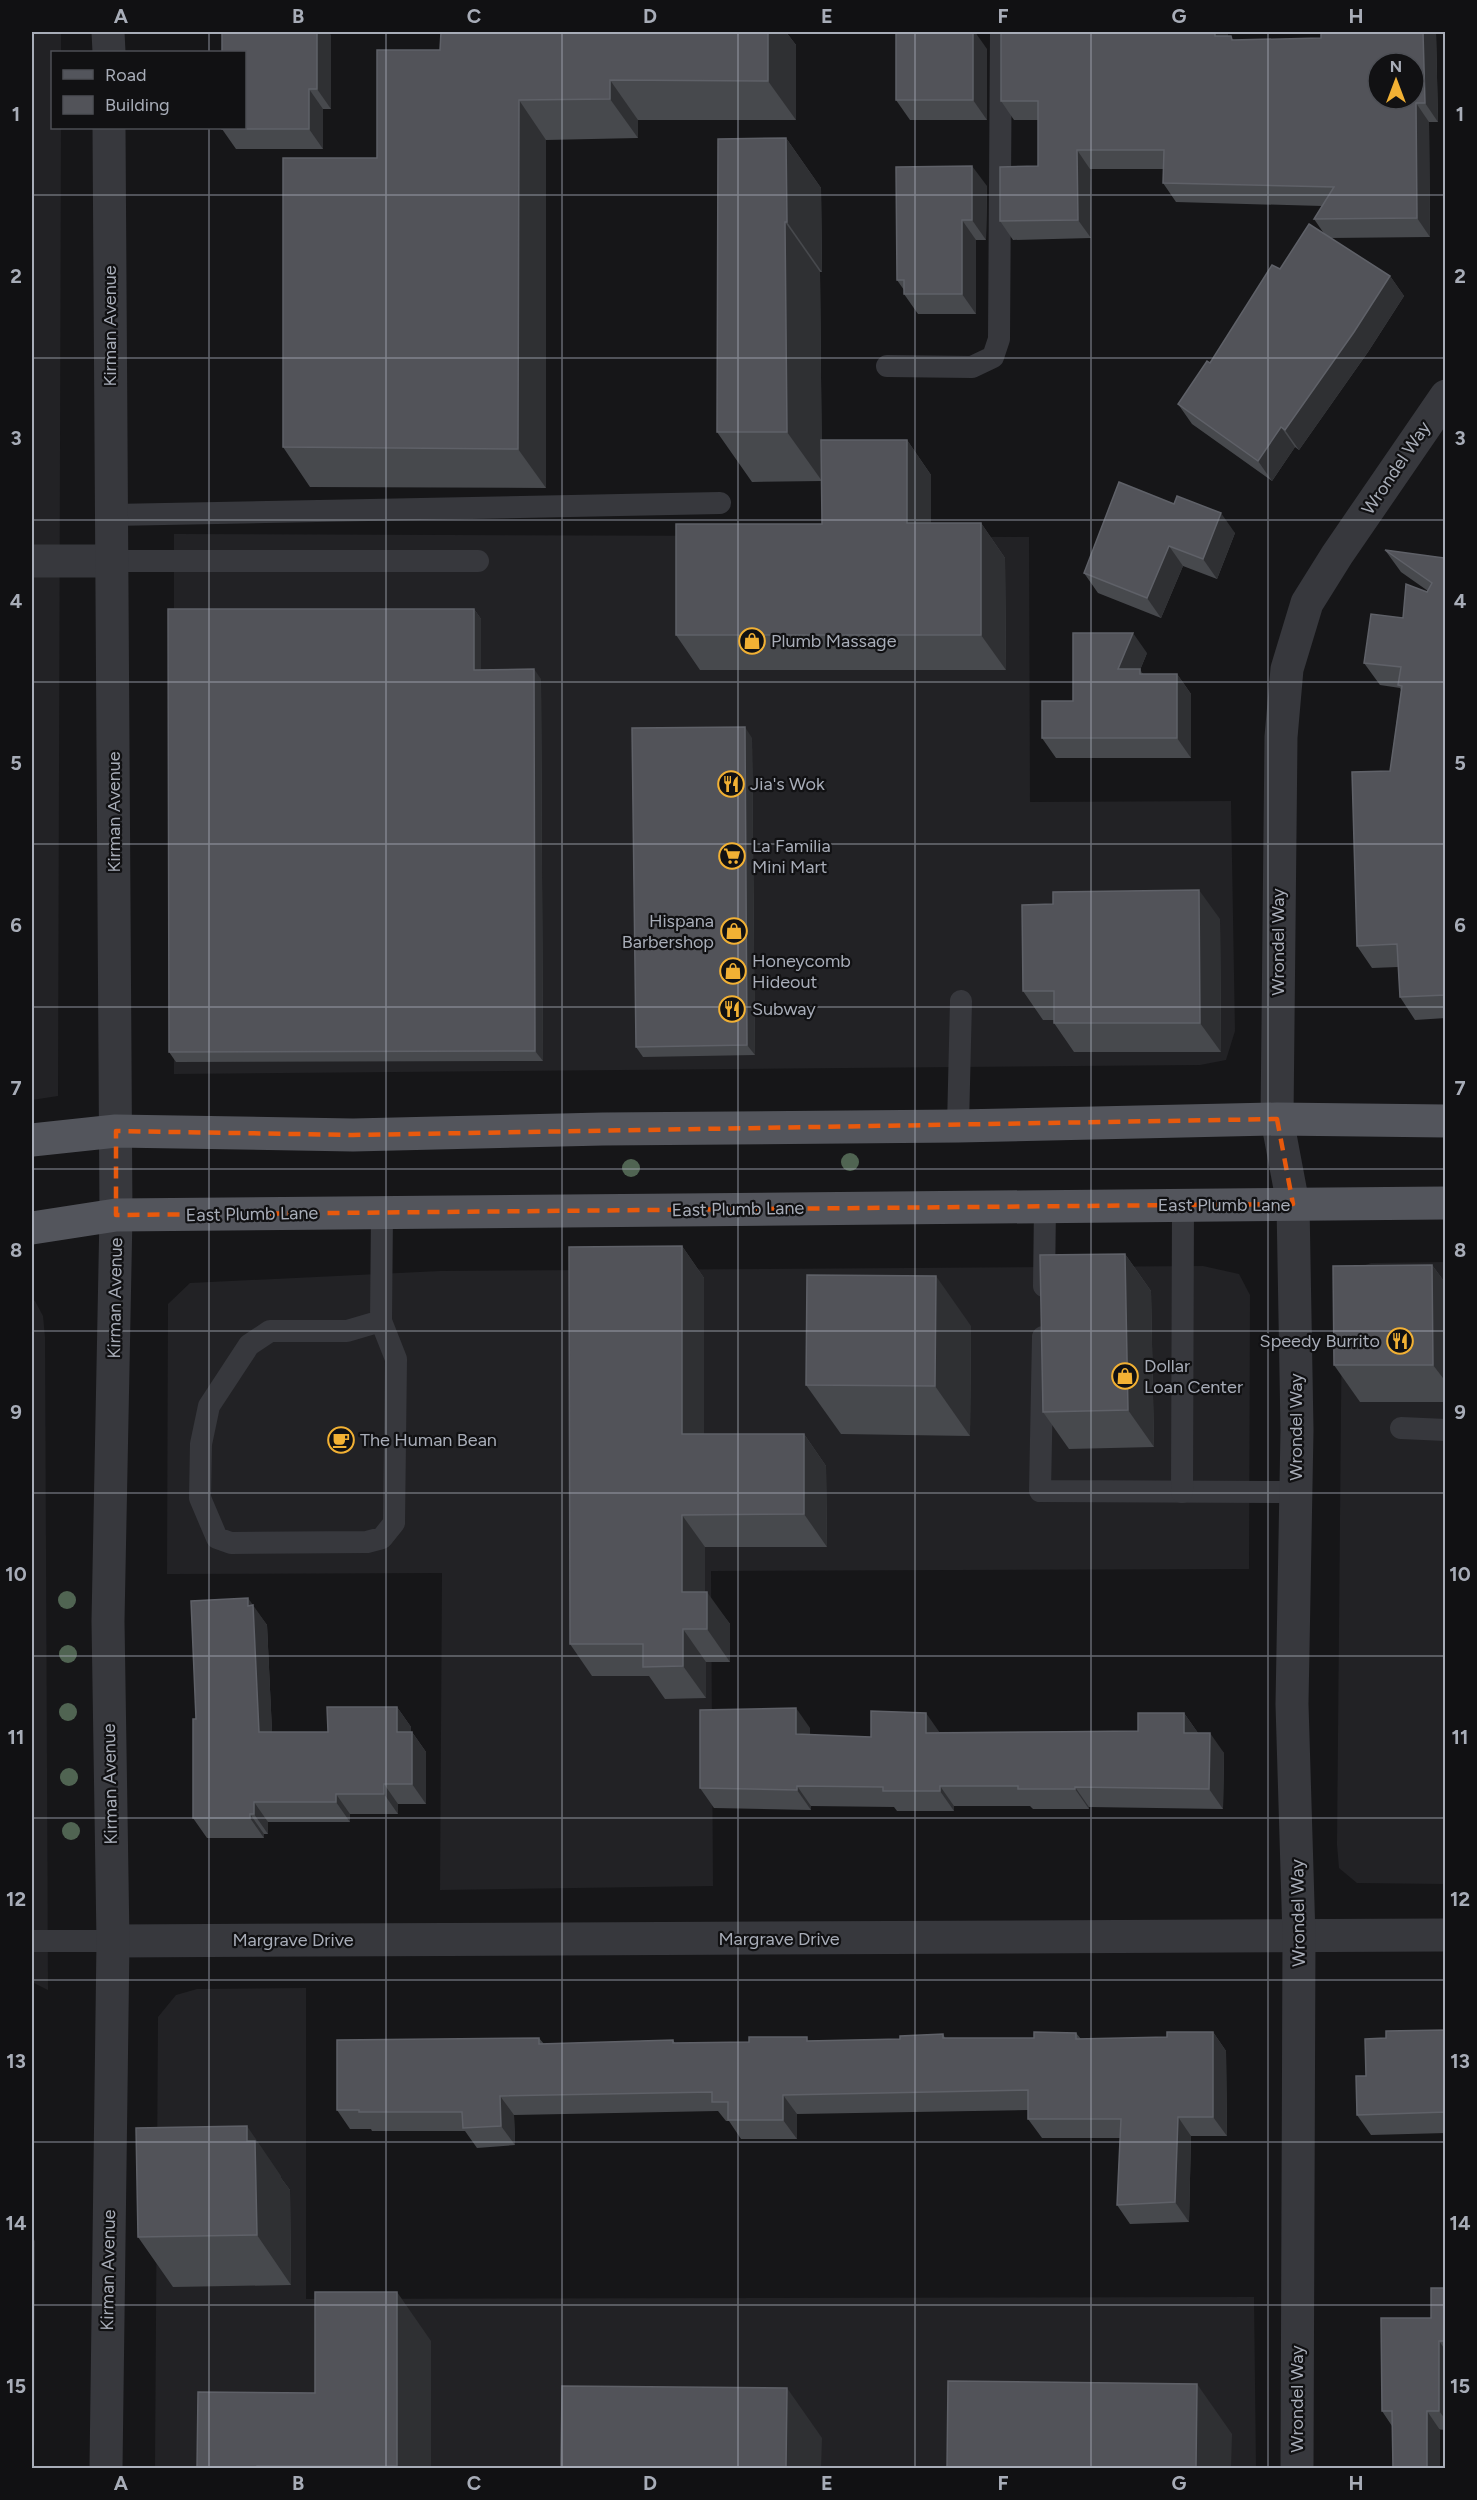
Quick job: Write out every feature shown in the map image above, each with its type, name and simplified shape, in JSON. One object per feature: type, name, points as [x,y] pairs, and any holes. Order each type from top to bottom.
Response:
[{"type":"main road","points":[[32,1140],[116,1131],[353,1135],[1277,1119],[1446,1121]]},
{"type":"main road","name":"East Plumb Lane","points":[[32,1228],[116,1215],[1446,1203]]},
{"type":"street","points":[[108,32],[109,51]]},
{"type":"street","name":"Kirman Avenue","points":[[106,2469],[113,1941],[108,1621],[116,1215],[109,129]]},
{"type":"street","name":"Wrondel Way","points":[[1297,2469],[1299,1937],[1292,1704],[1297,1492],[1293,1204],[1277,1119],[1281,748],[1287,669],[1307,603],[1336,555],[1446,396]]},
{"type":"street","points":[[32,561],[112,561]]},
{"type":"street","name":"Margrave Drive","points":[[113,1941],[1446,1935]]},
{"type":"lane","points":[[887,366],[972,367],[993,357],[999,339],[1001,32]]},
{"type":"lane","points":[[112,515],[720,503]]},
{"type":"lane","points":[[112,561],[478,561]]},
{"type":"lane","points":[[958,1126],[961,1001]]},
{"type":"lane","points":[[1182,1492],[1183,1205]]},
{"type":"lane","points":[[1045,1206],[1040,1491],[1297,1492]]},
{"type":"lane","points":[[381,1321],[347,1331],[270,1331],[249,1345],[209,1406],[201,1444],[200,1498],[217,1538],[231,1543],[367,1542],[382,1538],[394,1523],[396,1359],[381,1321],[382,1212]]},
{"type":"lane","points":[[1401,1428],[1446,1430]]},
{"type":"lane","points":[[32,1941],[113,1941]]},
{"type":"highlighted area","points":[[1277,1119],[1293,1204],[204,1214],[116,1215],[116,1131],[353,1135]]},
{"type":"shaded area","points":[[32,32],[61,32],[61,51],[51,51],[51,129],[61,129],[58,1096],[32,1100]]},
{"type":"shaded area","points":[[174,534],[1029,537],[1030,802],[1231,801],[1235,1031],[1226,1060],[1200,1065],[174,1074]]},
{"type":"shaded area","points":[[1445,1262],[1445,1884],[1357,1883],[1339,1868],[1337,1845],[1342,1302],[1349,1271],[1371,1263]]},
{"type":"shaded area","points":[[1203,1266],[1239,1274],[1250,1295],[1249,1569],[711,1571],[713,1886],[440,1890],[442,1573],[167,1574],[168,1304],[190,1283],[440,1271]]},
{"type":"shaded area","points":[[32,1299],[43,1316],[45,1337],[48,1990],[32,1982]]},
{"type":"shaded area","points":[[306,1988],[306,2299],[1254,2297],[1256,2468],[155,2468],[158,2017],[176,1995],[197,1989]]},
{"type":"building","points":[[222,32],[317,32],[317,89],[309,89],[309,129],[246,129],[246,51],[222,51]]},
{"type":"building","points":[[441,32],[768,32],[768,81],[610,80],[610,99],[519,100],[518,449],[283,447],[283,158],[377,158],[377,50],[440,50]]},
{"type":"building","points":[[896,32],[973,32],[973,100],[896,100]]},
{"type":"building","points":[[1001,32],[1215,32],[1215,36],[1231,36],[1232,40],[1321,38],[1321,32],[1423,32],[1424,51],[1366,51],[1366,111],[1416,111],[1417,218],[1314,219],[1334,187],[1163,183],[1164,150],[1077,150],[1078,220],[1000,221],[1000,167],[1038,166],[1038,101],[1001,101]]},
{"type":"building","points":[[786,138],[787,432],[717,432],[718,139]]},
{"type":"building","points":[[972,166],[972,220],[962,220],[962,294],[904,294],[904,280],[897,280],[896,167]]},
{"type":"building","points":[[1309,224],[1390,276],[1354,332],[1285,430],[1281,427],[1258,461],[1178,404],[1207,361],[1210,363],[1272,265],[1280,269]]},
{"type":"building","points":[[821,440],[907,440],[907,523],[981,523],[981,635],[676,635],[676,524],[822,524]]},
{"type":"building","points":[[1119,482],[1174,504],[1177,496],[1221,513],[1203,559],[1169,546],[1147,598],[1084,573]]},
{"type":"building","points":[[1446,546],[1446,995],[1400,997],[1397,944],[1357,946],[1352,772],[1390,771],[1402,686],[1398,685],[1401,667],[1364,663],[1371,614],[1403,618],[1406,584],[1427,592],[1432,583],[1385,550],[1444,558]]},
{"type":"building","points":[[168,609],[474,609],[474,670],[534,669],[535,1051],[169,1052]]},
{"type":"building","points":[[1073,633],[1133,633],[1118,669],[1140,669],[1140,674],[1177,674],[1177,738],[1042,738],[1042,701],[1073,701]]},
{"type":"building","points":[[745,727],[747,1045],[636,1047],[632,728]]},
{"type":"building","points":[[1199,890],[1200,1023],[1054,1023],[1054,991],[1023,991],[1022,905],[1053,904],[1053,892]]},
{"type":"building","points":[[682,1246],[682,1434],[804,1434],[804,1514],[682,1515],[682,1592],[707,1592],[707,1629],[683,1629],[683,1666],[643,1667],[643,1644],[570,1644],[569,1247]]},
{"type":"building","points":[[1125,1254],[1128,1410],[1043,1412],[1040,1255]]},
{"type":"building","points":[[1432,1265],[1433,1365],[1334,1365],[1333,1266]]},
{"type":"building","points":[[807,1275],[936,1276],[935,1386],[806,1385]]},
{"type":"building","points":[[248,1598],[248,1606],[253,1605],[259,1732],[328,1732],[327,1707],[397,1707],[397,1732],[412,1732],[412,1784],[384,1784],[384,1794],[336,1794],[336,1802],[254,1802],[254,1814],[250,1814],[250,1818],[193,1818],[193,1719],[196,1719],[191,1601]]},
{"type":"building","points":[[796,1708],[796,1734],[871,1737],[871,1711],[926,1713],[926,1733],[1138,1731],[1138,1713],[1184,1713],[1184,1733],[1210,1733],[1209,1789],[1075,1787],[1075,1789],[1018,1789],[1018,1786],[940,1786],[940,1791],[883,1791],[883,1787],[797,1786],[797,1790],[700,1788],[700,1710]]},
{"type":"building","points":[[1446,2030],[1446,2112],[1357,2115],[1356,2076],[1366,2076],[1365,2039],[1386,2038],[1386,2031]]},
{"type":"building","points":[[1034,2032],[1076,2033],[1076,2039],[1167,2037],[1167,2032],[1213,2032],[1213,2117],[1178,2117],[1175,2202],[1117,2205],[1121,2119],[1028,2119],[1028,2090],[783,2095],[783,2120],[728,2120],[728,2102],[712,2102],[712,2092],[500,2096],[501,2126],[463,2128],[462,2112],[337,2110],[337,2040],[539,2038],[539,2044],[673,2040],[673,2043],[749,2042],[749,2037],[807,2037],[807,2041],[900,2039],[900,2036],[943,2034],[943,2038],[1034,2038]]},
{"type":"building","points":[[247,2126],[247,2141],[255,2141],[257,2235],[138,2237],[136,2128]]},
{"type":"building","points":[[1431,2288],[1446,2288],[1446,2341],[1439,2341],[1439,2411],[1427,2411],[1427,2469],[1393,2469],[1392,2411],[1382,2411],[1381,2318],[1431,2318]]},
{"type":"building","points":[[315,2292],[397,2292],[397,2466],[257,2466],[257,2469],[197,2469],[198,2392],[315,2393]]},
{"type":"building","points":[[948,2381],[1197,2384],[1196,2469],[947,2469]]},
{"type":"building","points":[[562,2386],[787,2388],[786,2469],[561,2469]]},
{"type":"place","name":"Plumb Massage","points":[[752,641]]},
{"type":"place","name":"Jia's Wok","points":[[731,784]]},
{"type":"place","name":"La Familia Mini Mart","points":[[732,856]]},
{"type":"place","name":"Hispana Barbershop","points":[[734,931]]},
{"type":"place","name":"Honeycomb Hideout","points":[[733,971]]},
{"type":"place","name":"Subway","points":[[732,1009]]},
{"type":"place","name":"Speedy Burrito","points":[[1400,1341]]},
{"type":"place","name":"Dollar Loan Center","points":[[1125,1376]]},
{"type":"place","name":"The Human Bean","points":[[341,1440]]}]
